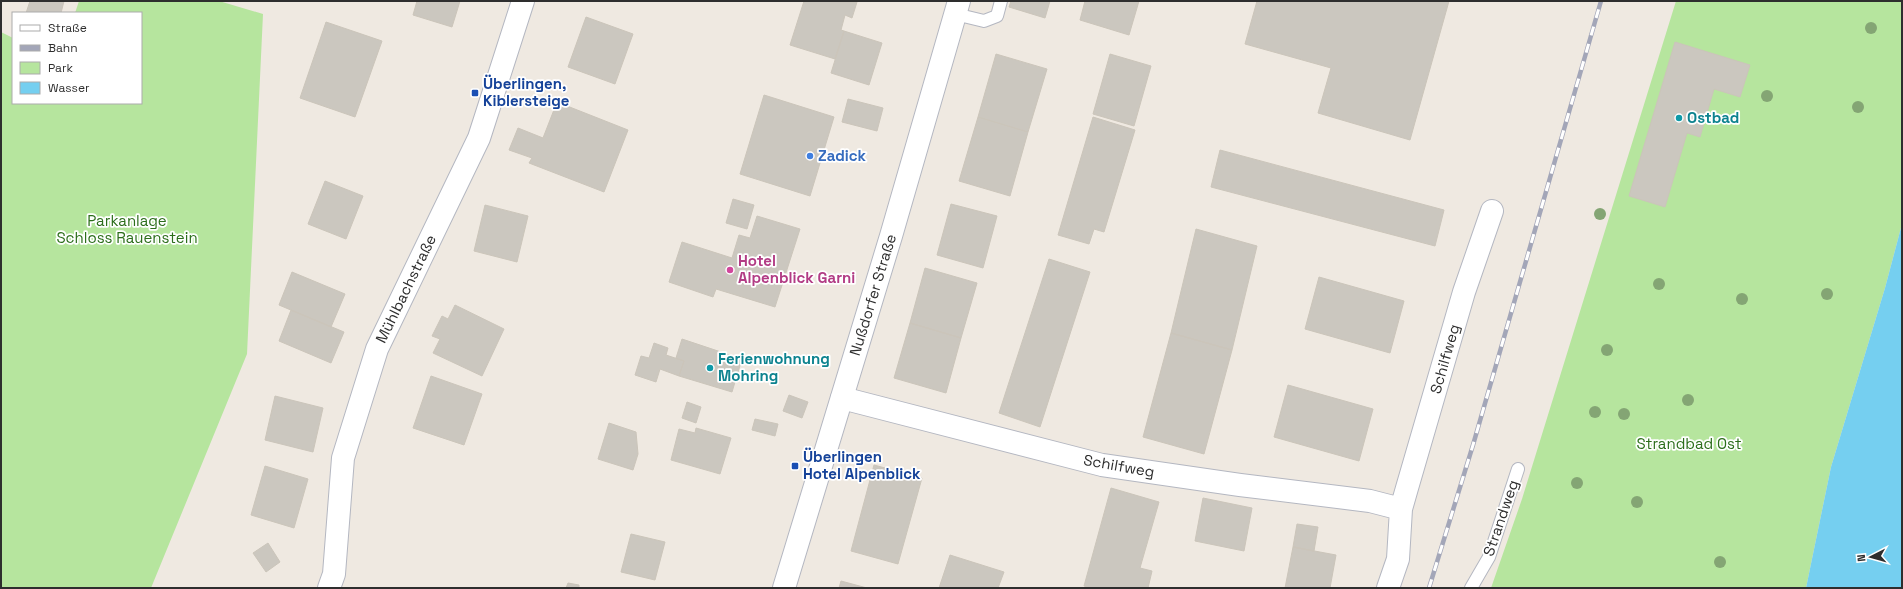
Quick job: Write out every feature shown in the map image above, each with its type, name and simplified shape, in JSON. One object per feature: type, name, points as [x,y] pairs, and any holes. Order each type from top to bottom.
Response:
[{"type":"street","name":"Mühlbachstraße","points":[[329,588],[334,574],[343,458],[377,349],[479,138],[523,1]]},
{"type":"street","name":"Nußdorfer Straße","points":[[784,588],[891,236],[957,7]]},
{"type":"street","name":"Schilfweg","points":[[1388,588],[1398,559],[1401,509],[1464,292],[1492,211]]},
{"type":"street","name":"Schilfweg","points":[[842,398],[1102,465],[1240,485],[1370,501],[1401,509]]},
{"type":"lane","points":[[957,7],[984,21],[996,16],[1001,1]]},
{"type":"lane","name":"Strandweg","points":[[1471,588],[1489,557],[1518,469]]},
{"type":"green space","name":"Parkanlage Schloss Rauenstein","points":[[79,1],[219,1],[263,14],[247,354],[151,588],[1,588],[1,32],[12,38],[12,104],[142,104],[142,12],[75,12]]},
{"type":"green space","name":"Strandbad Ost","points":[[1676,1],[1902,1],[1902,224],[1885,288],[1831,467],[1806,588],[1491,588],[1522,499]]},
{"type":"water","points":[[1902,224],[1902,588],[1806,588],[1831,467],[1885,288]]},
{"type":"building","points":[[30,1],[64,1],[61,12],[26,12]]},
{"type":"building","points":[[417,1],[460,1],[452,27],[413,15]]},
{"type":"building","points":[[804,1],[857,2],[852,18],[845,15],[841,30],[844,31],[835,59],[790,45]]},
{"type":"building","points":[[1011,1],[1050,1],[1045,18],[1009,7]]},
{"type":"building","points":[[1085,1],[1139,1],[1129,35],[1080,20]]},
{"type":"building","points":[[1257,1],[1449,1],[1410,140],[1318,113],[1331,68],[1245,44]]},
{"type":"building","points":[[586,17],[633,34],[615,84],[568,67]]},
{"type":"building","points":[[326,22],[382,41],[355,117],[300,98]]},
{"type":"building","points":[[844,31],[882,43],[869,85],[831,73]]},
{"type":"building","name":"Ostbad","points":[[1675,42],[1750,65],[1740,97],[1714,89],[1700,137],[1687,133],[1665,207],[1629,196]]},
{"type":"building","points":[[996,54],[1047,69],[1028,132],[978,117]]},
{"type":"building","points":[[1110,54],[1151,66],[1134,126],[1093,114]]},
{"type":"building","points":[[764,95],[834,117],[810,196],[740,174]]},
{"type":"building","points":[[848,99],[883,108],[877,131],[842,122]]},
{"type":"building","points":[[557,102],[628,130],[604,192],[529,163],[532,158],[509,150],[518,128],[543,138]]},
{"type":"building","points":[[978,117],[1028,132],[1010,196],[959,181]]},
{"type":"building","points":[[1093,117],[1135,130],[1104,232],[1094,229],[1089,244],[1058,235]]},
{"type":"building","points":[[1220,150],[1444,210],[1435,246],[1211,187]]},
{"type":"building","points":[[325,181],[363,196],[346,239],[308,224]]},
{"type":"building","points":[[733,199],[754,205],[747,229],[726,223]]},
{"type":"building","points":[[951,204],[997,216],[983,268],[937,255]]},
{"type":"building","points":[[485,205],[528,216],[517,262],[474,251]]},
{"type":"building","name":"Hotel Alpenblick Garni","points":[[757,216],[800,229],[775,307],[716,289],[713,297],[669,282],[682,242],[732,258],[739,235],[750,238]]},
{"type":"building","points":[[1196,229],[1257,246],[1232,350],[1171,333]]},
{"type":"building","points":[[1049,259],[1090,272],[1040,427],[999,413]]},
{"type":"building","points":[[925,268],[977,283],[961,338],[910,323]]},
{"type":"building","points":[[292,272],[345,294],[331,327],[279,305]]},
{"type":"building","points":[[1319,277],[1404,301],[1390,353],[1305,329]]},
{"type":"building","points":[[455,305],[504,329],[482,376],[433,353],[440,339],[432,336],[442,316],[448,319]]},
{"type":"building","points":[[291,310],[344,332],[331,363],[279,341]]},
{"type":"building","points":[[910,323],[961,338],[946,393],[894,378]]},
{"type":"building","points":[[1171,333],[1232,350],[1204,454],[1143,437]]},
{"type":"building","name":"Ferienwohnung Mohring","points":[[682,339],[742,359],[732,392],[679,376],[684,361],[676,358]]},
{"type":"building","points":[[654,343],[668,348],[666,355],[684,361],[679,376],[660,369],[656,382],[635,375],[641,356],[649,358]]},
{"type":"building","points":[[431,376],[482,394],[464,445],[413,428]]},
{"type":"building","points":[[1288,385],[1373,409],[1359,461],[1274,437]]},
{"type":"building","points":[[789,395],[808,402],[802,418],[783,411]]},
{"type":"building","points":[[275,396],[323,408],[313,452],[265,440]]},
{"type":"building","points":[[687,402],[701,407],[696,423],[682,418]]},
{"type":"building","points":[[755,419],[778,424],[775,436],[752,430]]},
{"type":"building","points":[[609,423],[636,432],[638,454],[633,470],[598,459]]},
{"type":"building","points":[[696,428],[731,438],[720,474],[671,460],[679,429],[695,433]]},
{"type":"building","points":[[874,465],[922,478],[898,564],[851,551]]},
{"type":"building","points":[[265,466],[308,479],[294,528],[251,515]]},
{"type":"building","points":[[1111,488],[1159,502],[1140,568],[1152,571],[1148,588],[1092,588],[1084,586]]},
{"type":"building","points":[[1203,498],[1252,508],[1244,551],[1195,541]]},
{"type":"building","points":[[1297,524],[1318,527],[1314,551],[1293,547]]},
{"type":"building","points":[[631,534],[665,542],[655,580],[621,572]]},
{"type":"building","points":[[268,543],[280,562],[266,572],[253,553]]},
{"type":"building","points":[[1293,547],[1336,555],[1330,588],[1285,588]]},
{"type":"building","points":[[950,555],[1004,572],[998,588],[939,588]]},
{"type":"building","points":[[841,581],[867,588],[839,588]]},
{"type":"building","points":[[568,583],[579,585],[579,588],[566,588]]},
{"type":"railway","points":[[1429,588],[1473,445],[1601,1]]},
{"type":"place","name":"Überlingen, Kiblersteige","points":[[475,93]]},
{"type":"place","name":"Ostbad","points":[[1679,118]]},
{"type":"place","name":"Zadick","points":[[810,156]]},
{"type":"place","name":"Hotel Alpenblick Garni","points":[[730,270]]},
{"type":"place","name":"Ferienwohnung Mohring","points":[[710,368]]},
{"type":"place","name":"Überlingen Hotel Alpenblick","points":[[795,466]]}]
